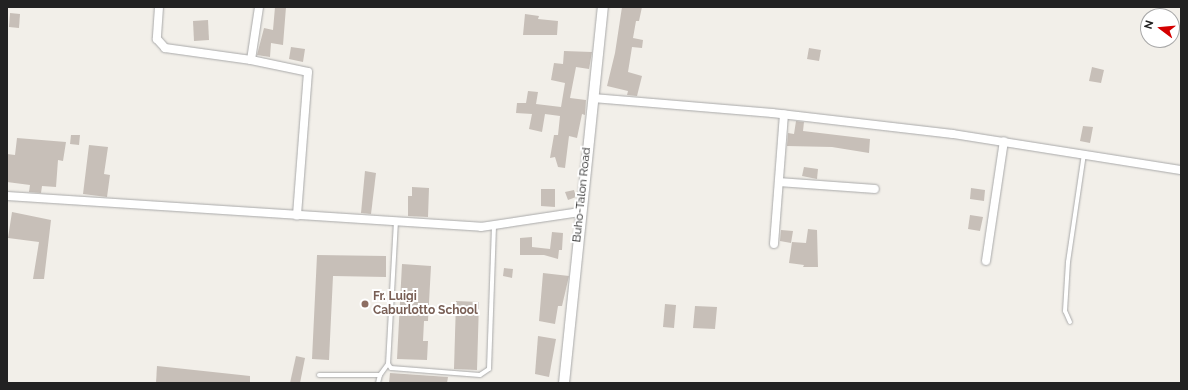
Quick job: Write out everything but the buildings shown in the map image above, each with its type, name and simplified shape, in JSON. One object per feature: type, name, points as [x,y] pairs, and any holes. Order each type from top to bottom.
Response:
[{"type":"street","points":[[159,7],[157,39],[165,48],[251,60],[308,72],[297,216]]},
{"type":"street","points":[[251,60],[259,7]]},
{"type":"street","name":"Buho-Talon Road","points":[[564,383],[580,212],[603,7]]},
{"type":"street","points":[[593,98],[784,114],[1004,141],[1181,170]]},
{"type":"street","points":[[774,244],[784,114]]},
{"type":"street","points":[[986,261],[1004,141]]},
{"type":"street","points":[[779,182],[875,189]]},
{"type":"street","points":[[7,196],[297,216],[494,226],[580,212]]},
{"type":"lane","points":[[1070,322],[1065,311],[1068,262],[1084,153]]},
{"type":"lane","points":[[378,383],[380,374],[388,364],[396,222]]},
{"type":"lane","points":[[388,364],[391,368],[480,375],[489,368],[494,226]]},
{"type":"lane","points":[[319,375],[380,374]]},
{"type":"place","name":"Fr. Luigi Caburlotto School","points":[[365,304]]}]
